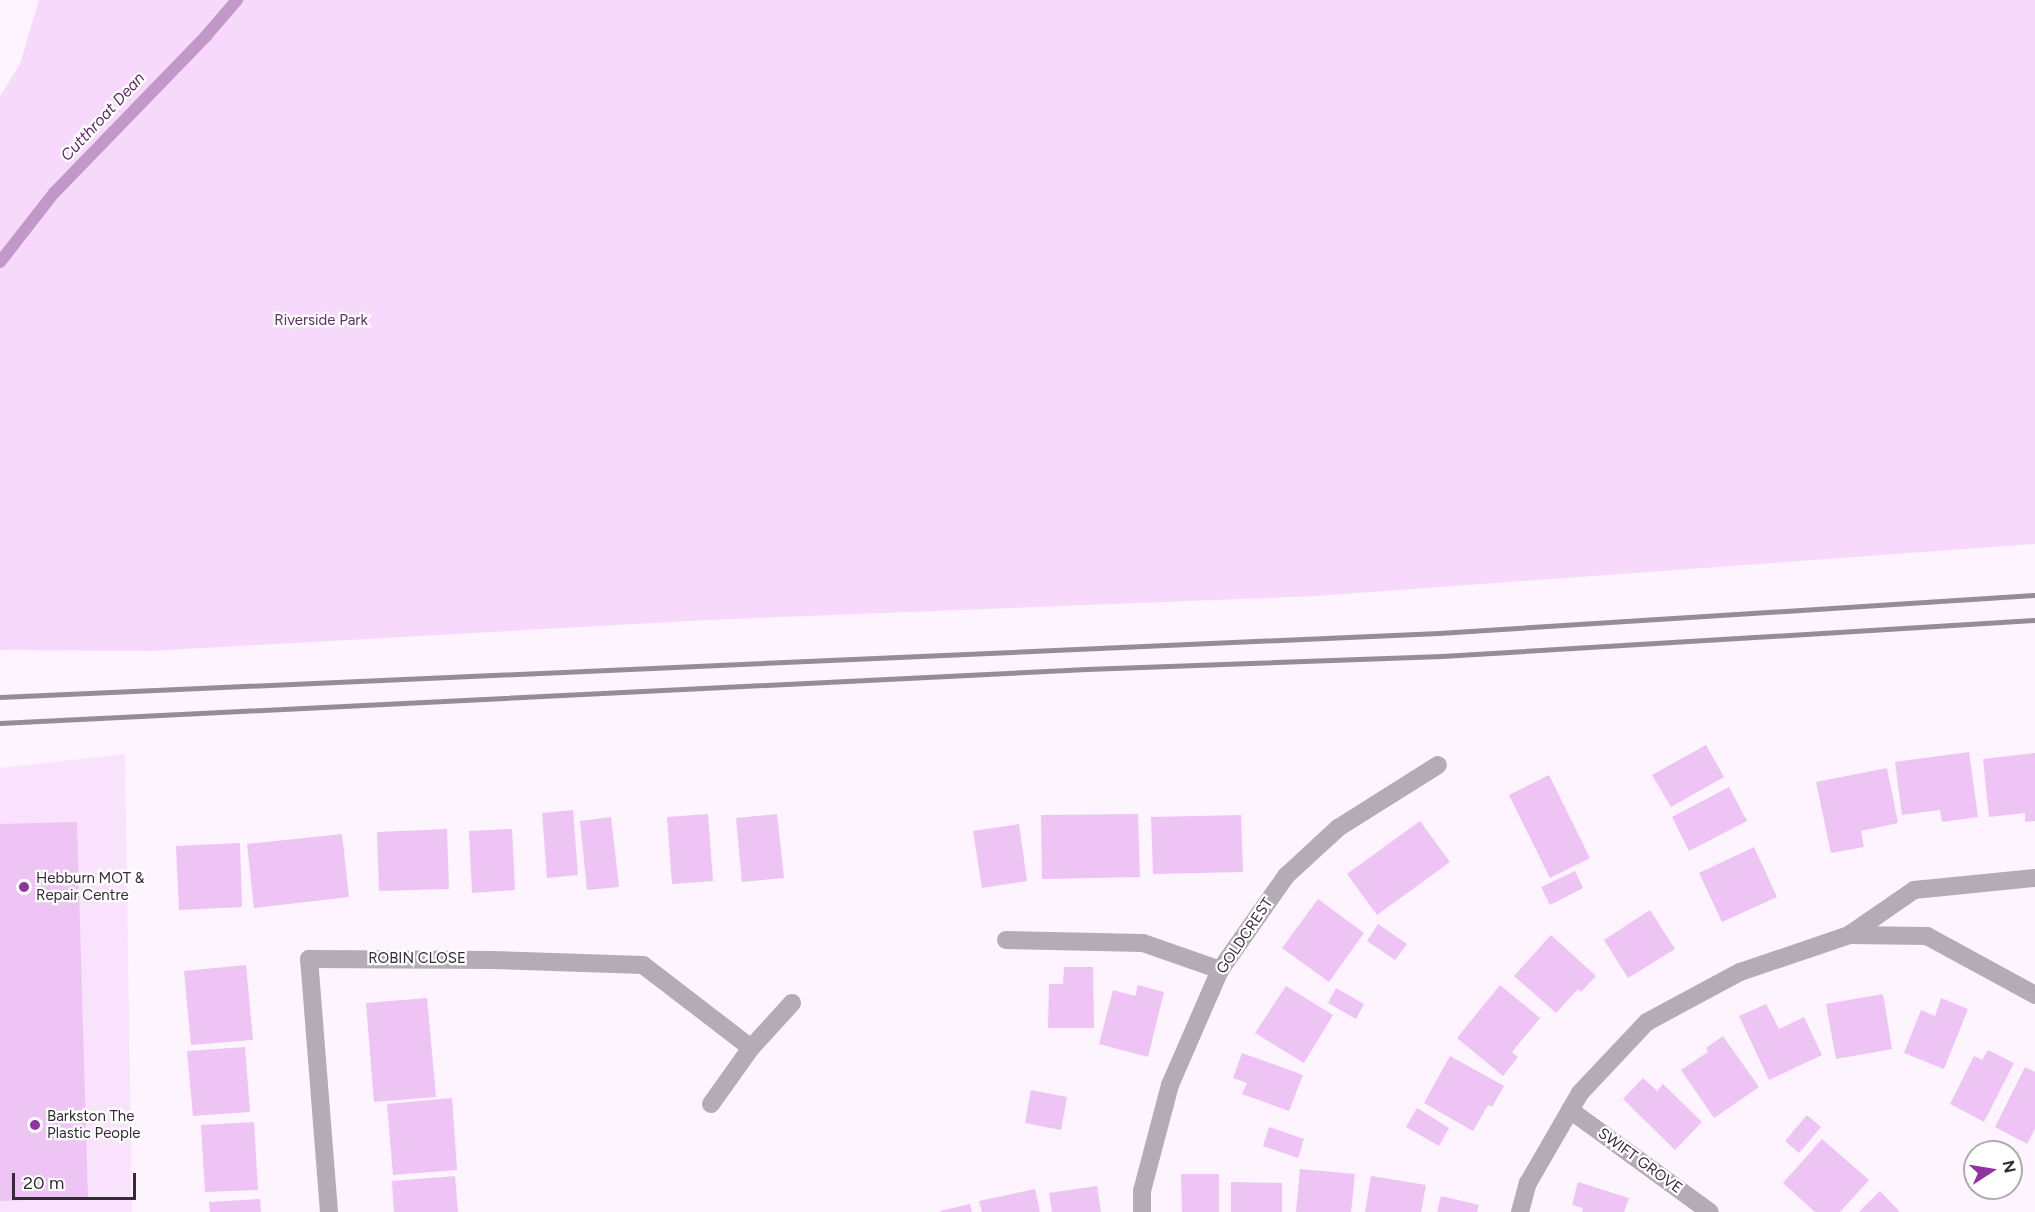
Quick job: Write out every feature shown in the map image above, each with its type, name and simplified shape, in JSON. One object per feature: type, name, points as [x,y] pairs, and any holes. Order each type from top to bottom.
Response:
[{"type":"street","name":"GOLDCREST","points":[[1142,1212],[1142,1191],[1170,1085],[1220,970],[1286,876],[1338,828],[1438,765]]},
{"type":"street","points":[[1520,1212],[1528,1183],[1580,1093],[1647,1022],[1740,972],[1849,935],[1914,890],[2035,878]]},
{"type":"street","points":[[1849,935],[1927,936],[2035,995]]},
{"type":"street","points":[[1006,940],[1143,944],[1220,970]]},
{"type":"street","name":"ROBIN CLOSE","points":[[329,1212],[309,959],[493,960],[643,965],[751,1048]]},
{"type":"street","points":[[711,1104],[751,1048],[792,1003]]},
{"type":"street","name":"SWIFT GROVE","points":[[1570,1110],[1710,1212]]},
{"type":"shaded area","points":[[125,754],[132,1212],[0,1212],[0,768]]},
{"type":"green space","name":"Riverside Park","points":[[39,0],[2035,0],[2035,544],[1316,596],[708,620],[150,651],[0,650],[0,96],[20,64]]},
{"type":"building","points":[[1706,745],[1724,777],[1671,807],[1652,775]]},
{"type":"building","points":[[1969,752],[1978,817],[1942,822],[1940,810],[1902,815],[1895,762]]},
{"type":"building","points":[[2035,753],[2035,821],[2025,822],[2025,813],[1989,817],[1983,759]]},
{"type":"building","points":[[1887,768],[1898,823],[1861,831],[1864,847],[1831,853],[1816,782]]},
{"type":"building","points":[[1549,775],[1590,858],[1550,878],[1509,795]]},
{"type":"building","points":[[1729,787],[1747,821],[1689,851],[1672,817]]},
{"type":"building","points":[[573,810],[578,875],[547,878],[542,813]]},
{"type":"building","points":[[708,814],[713,881],[672,884],[667,817]]},
{"type":"building","points":[[777,814],[784,878],[742,882],[736,818]]},
{"type":"building","points":[[1138,814],[1140,877],[1042,879],[1041,815]]},
{"type":"building","points":[[1241,815],[1243,872],[1153,874],[1151,817]]},
{"type":"building","points":[[611,817],[619,887],[587,890],[580,821]]},
{"type":"building","points":[[1420,821],[1450,862],[1377,915],[1347,874]]},
{"type":"building","points":[[77,822],[88,1198],[0,1201],[0,824]]},
{"type":"building","points":[[1019,824],[1027,881],[982,888],[973,831]]},
{"type":"building","points":[[447,829],[449,889],[379,891],[377,832]]},
{"type":"building","points":[[512,829],[515,890],[472,893],[469,831]]},
{"type":"building","points":[[342,834],[349,897],[254,908],[247,844]]},
{"type":"building","points":[[240,843],[242,907],[179,910],[176,846]]},
{"type":"building","points":[[1754,847],[1777,897],[1722,922],[1699,873]]},
{"type":"building","points":[[1575,871],[1583,888],[1550,905],[1541,887]]},
{"type":"building","points":[[1318,899],[1364,933],[1329,982],[1282,948]]},
{"type":"building","points":[[1650,910],[1675,949],[1628,978],[1604,940]]},
{"type":"building","points":[[1378,924],[1407,944],[1395,960],[1367,941]]},
{"type":"building","points":[[1551,935],[1596,976],[1581,992],[1578,989],[1556,1013],[1514,976]]},
{"type":"building","points":[[246,965],[253,1040],[191,1045],[184,971]]},
{"type":"building","points":[[1064,967],[1093,967],[1094,1028],[1048,1028],[1049,984],[1063,984]]},
{"type":"building","points":[[1138,985],[1164,992],[1148,1057],[1099,1044],[1113,990],[1135,996]]},
{"type":"building","points":[[1500,985],[1540,1018],[1512,1052],[1518,1057],[1503,1076],[1457,1038]]},
{"type":"building","points":[[1286,986],[1333,1015],[1304,1063],[1255,1033]]},
{"type":"building","points":[[1336,988],[1364,1004],[1356,1019],[1328,1003]]},
{"type":"building","points":[[1883,994],[1892,1049],[1836,1059],[1826,1004]]},
{"type":"building","points":[[427,998],[436,1097],[374,1102],[366,1003]]},
{"type":"building","points":[[1941,998],[1968,1009],[1944,1069],[1904,1053],[1921,1010],[1935,1016]]},
{"type":"building","points":[[1766,1004],[1779,1029],[1804,1017],[1822,1055],[1769,1080],[1739,1016]]},
{"type":"building","points":[[1723,1036],[1759,1087],[1714,1118],[1681,1070],[1708,1052],[1706,1048]]},
{"type":"building","points":[[245,1047],[250,1112],[193,1116],[187,1051]]},
{"type":"building","points":[[1988,1050],[2014,1063],[1984,1122],[1950,1104],[1974,1056],[1982,1060]]},
{"type":"building","points":[[1242,1053],[1303,1075],[1289,1111],[1242,1094],[1247,1083],[1233,1078]]},
{"type":"building","points":[[1450,1056],[1504,1086],[1492,1107],[1488,1105],[1473,1131],[1424,1103]]},
{"type":"building","points":[[2025,1067],[2035,1072],[2035,1129],[2027,1144],[1995,1127]]},
{"type":"building","points":[[1643,1078],[1657,1091],[1663,1084],[1702,1122],[1675,1150],[1623,1099]]},
{"type":"building","points":[[1031,1090],[1067,1097],[1061,1130],[1025,1123]]},
{"type":"building","points":[[452,1098],[457,1170],[393,1175],[387,1104]]},
{"type":"building","points":[[1417,1108],[1449,1128],[1439,1146],[1406,1127]]},
{"type":"building","points":[[1807,1115],[1821,1127],[1799,1153],[1785,1141]]},
{"type":"building","points":[[254,1122],[258,1190],[205,1192],[201,1125]]},
{"type":"building","points":[[1269,1127],[1304,1139],[1298,1158],[1263,1146]]},
{"type":"building","points":[[1822,1139],[1869,1180],[1840,1212],[1815,1212],[1783,1183]]},
{"type":"building","points":[[1300,1169],[1355,1174],[1351,1212],[1296,1212]]},
{"type":"building","points":[[1181,1174],[1219,1174],[1219,1212],[1182,1212]]},
{"type":"building","points":[[455,1176],[458,1212],[394,1212],[392,1181]]},
{"type":"building","points":[[1371,1176],[1426,1185],[1421,1212],[1365,1212]]},
{"type":"building","points":[[1231,1182],[1282,1183],[1282,1212],[1231,1212]]},
{"type":"building","points":[[1578,1182],[1629,1198],[1624,1212],[1582,1212],[1583,1208],[1572,1205]]},
{"type":"building","points":[[1097,1186],[1101,1212],[1052,1212],[1049,1193]]},
{"type":"building","points":[[1035,1189],[1040,1212],[982,1212],[979,1201]]},
{"type":"building","points":[[1880,1191],[1900,1212],[1859,1212]]},
{"type":"building","points":[[1441,1196],[1479,1205],[1477,1212],[1437,1212]]},
{"type":"building","points":[[260,1199],[261,1212],[210,1212],[209,1202]]},
{"type":"building","points":[[970,1204],[972,1212],[940,1211]]},
{"type":"waterway","name":"Cutthroat Dean","points":[[0,262],[54,193],[206,36],[237,0]]},
{"type":"railway","points":[[0,697],[1439,633],[2035,595]]},
{"type":"railway","points":[[0,723],[1087,669],[1442,656],[2035,620]]},
{"type":"place","name":"Hebburn MOT & Repair Centre","points":[[24,887]]},
{"type":"place","name":"Barkston The Plastic People","points":[[35,1125]]}]
